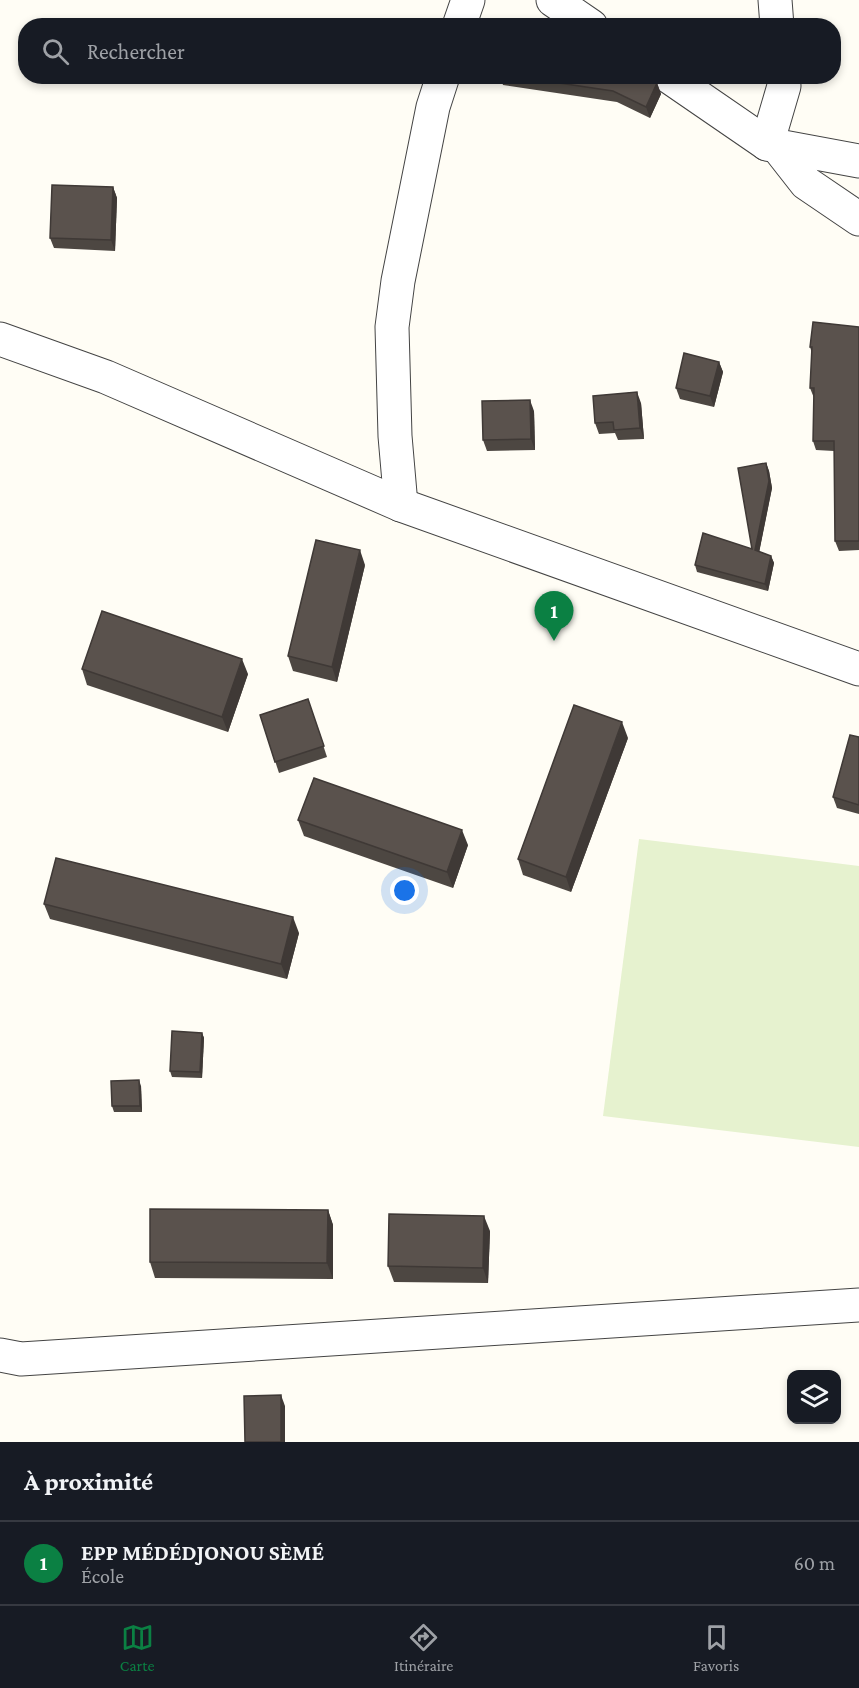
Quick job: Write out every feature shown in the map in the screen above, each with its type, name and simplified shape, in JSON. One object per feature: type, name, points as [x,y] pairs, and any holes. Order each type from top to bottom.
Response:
[{"type":"street","points":[[553,0],[579,18]]},
{"type":"street","points":[[775,0],[776,18]]},
{"type":"street","points":[[400,505],[395,436],[392,327],[398,280],[440,84]]},
{"type":"street","points":[[680,84],[772,145],[806,183],[859,219]]},
{"type":"street","points":[[772,145],[784,84]]},
{"type":"street","points":[[772,145],[859,161]]},
{"type":"street","points":[[0,339],[106,377],[400,505],[859,669]]},
{"type":"street","points":[[7,1363],[859,1305]]},
{"type":"green space","points":[[639,839],[859,866],[859,1147],[603,1116]]},
{"type":"building","points":[[566,84],[657,84],[646,107],[613,91]]},
{"type":"building","points":[[52,185],[113,187],[111,240],[50,238]]},
{"type":"building","points":[[813,322],[859,327],[859,541],[835,541],[834,441],[813,441],[814,388],[810,388],[812,347],[810,347]]},
{"type":"building","points":[[684,353],[719,362],[710,396],[676,388]]},
{"type":"building","points":[[637,392],[640,428],[614,430],[613,422],[595,423],[593,396]]},
{"type":"building","points":[[530,400],[531,439],[483,440],[482,401]]},
{"type":"building","points":[[766,463],[769,481],[755,550],[771,556],[765,584],[695,565],[703,533],[752,549],[738,468]]},
{"type":"building","points":[[316,540],[360,550],[332,667],[288,656]]},
{"type":"building","points":[[102,611],[242,659],[222,717],[82,669]]},
{"type":"building","points":[[308,699],[324,746],[275,762],[260,715]]},
{"type":"building","points":[[574,705],[622,722],[566,877],[518,859]]},
{"type":"building","points":[[850,735],[859,737],[859,805],[833,797]]},
{"type":"building","points":[[314,778],[462,830],[447,872],[298,820]]},
{"type":"building","points":[[56,858],[293,917],[281,964],[44,904]]},
{"type":"building","points":[[172,1031],[202,1033],[200,1072],[170,1071]]},
{"type":"building","points":[[139,1080],[140,1106],[112,1106],[111,1081]]},
{"type":"building","points":[[150,1209],[328,1210],[327,1263],[150,1262]]},
{"type":"building","points":[[389,1214],[484,1216],[483,1268],[388,1266]]},
{"type":"building","points":[[281,1395],[281,1442],[245,1442],[244,1396]]},
{"type":"place","name":"EPP MÉDÉDJONOU SÈMÉ","points":[[554,641]]}]
